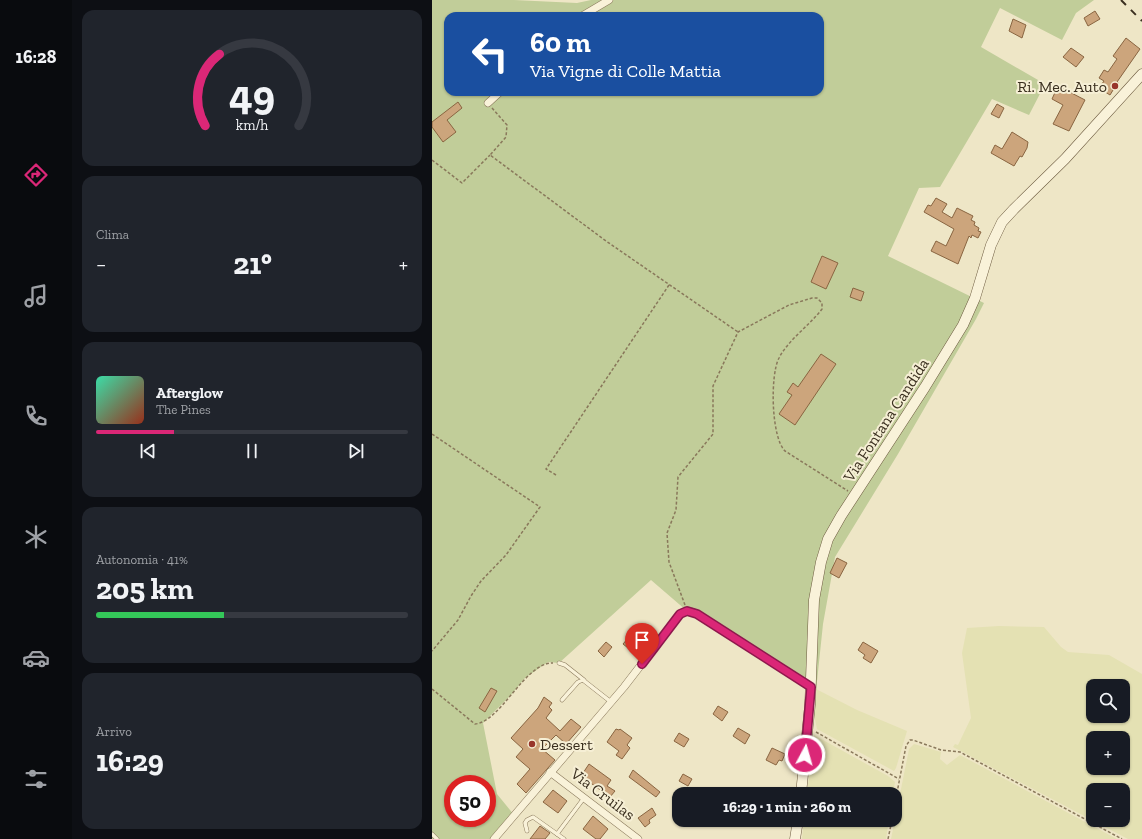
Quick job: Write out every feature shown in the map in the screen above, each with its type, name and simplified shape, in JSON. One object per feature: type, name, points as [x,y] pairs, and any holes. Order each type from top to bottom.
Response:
[{"type":"main road","name":"Via Fontana Candida","points":[[802,787],[811,687],[813,617],[820,562],[830,536],[922,393],[963,324],[975,298],[990,245],[1002,222],[1011,211],[1060,164],[1142,74]]},
{"type":"main road","name":"Via Fontana Candida","points":[[1111,109],[1142,84]]},
{"type":"main road","points":[[795,839],[797,827]]},
{"type":"street","points":[[589,12],[609,0]]},
{"type":"street","points":[[488,103],[496,96]]},
{"type":"street","points":[[494,839],[611,702],[680,614],[687,611],[697,614],[811,687]]},
{"type":"street","name":"Via Cruilas","points":[[550,772],[638,839]]},
{"type":"lane","points":[[559,663],[565,665],[585,680],[611,702]]},
{"type":"lane","points":[[562,700],[578,682],[585,680]]},
{"type":"lane","points":[[557,834],[584,798]]},
{"type":"lane","points":[[527,831],[527,820],[533,817],[564,839]]},
{"type":"lane","points":[[432,834],[437,839]]},
{"type":"path","points":[[432,160],[462,184],[506,137],[507,125],[488,103]]},
{"type":"path","points":[[490,155],[669,285],[738,332]]},
{"type":"path","points":[[556,475],[546,469],[669,285]]},
{"type":"path","points":[[687,611],[669,562],[667,533],[676,510],[678,477],[713,434],[713,386],[738,332],[789,305],[812,298],[817,298],[822,303],[822,309],[782,353],[774,374],[774,409],[778,439],[780,446],[784,451],[855,495]]},
{"type":"path","points":[[432,434],[540,507],[506,555],[481,581],[458,620],[432,651]]},
{"type":"path","points":[[432,689],[475,724],[483,723],[511,695],[525,678],[548,662],[559,663]]},
{"type":"path","points":[[808,730],[814,731],[899,779]]},
{"type":"path","points":[[898,787],[906,746],[910,740],[941,750],[960,752],[1122,839]]},
{"type":"path","points":[[888,839],[891,827]]},
{"type":"shaded area","points":[[999,626],[1044,627],[1061,647],[1068,652],[1109,655],[1142,674],[1142,839],[1128,839],[1105,827],[1130,827],[1130,783],[1086,783],[1086,817],[953,747],[955,744],[958,745],[971,718],[962,653],[967,628]]},
{"type":"shaded area","points":[[816,689],[857,710],[907,731],[894,771],[817,729],[813,710]]},
{"type":"shaded area","points":[[814,735],[888,776],[895,782],[894,787],[808,787]]},
{"type":"shaded area","points":[[914,744],[941,752],[940,759],[947,765],[960,755],[1086,822],[1086,827],[1095,827],[1117,839],[891,839],[893,827],[902,827],[901,787],[909,749]]},
{"type":"shaded area","points":[[803,827],[888,827],[886,839],[802,839]]},
{"type":"green space","points":[[432,0],[514,0],[577,3],[591,0],[1094,0],[1076,13],[1062,40],[1000,8],[981,47],[1045,84],[1029,115],[992,99],[940,187],[919,188],[888,256],[984,303],[898,454],[835,557],[823,624],[816,691],[687,611],[651,580],[559,663],[548,662],[525,678],[511,695],[483,723],[493,775],[444,775],[444,827],[496,827],[496,789],[497,794],[514,815],[494,839],[432,839]]},
{"type":"building","points":[[1095,11],[1100,19],[1088,26],[1084,18]]},
{"type":"building","points":[[1013,19],[1026,25],[1022,38],[1009,31]]},
{"type":"building","points":[[1126,38],[1140,49],[1117,82],[1110,95],[1099,88],[1104,81],[1099,78],[1104,70],[1108,72],[1117,59],[1113,56]]},
{"type":"building","points":[[1071,48],[1084,57],[1076,67],[1063,57]]},
{"type":"building","points":[[1058,86],[1085,100],[1069,131],[1053,124],[1063,105],[1052,99]]},
{"type":"building","points":[[458,102],[462,108],[447,120],[456,132],[443,142],[432,127],[432,122]]},
{"type":"building","points":[[997,104],[1004,108],[999,118],[991,114]]},
{"type":"building","points":[[1012,132],[1028,142],[1027,148],[1022,157],[1020,156],[1014,166],[991,153],[995,145],[1002,149]]},
{"type":"building","points":[[936,198],[947,204],[942,212],[952,218],[957,208],[973,216],[971,220],[975,222],[974,225],[979,228],[978,231],[981,232],[978,238],[972,235],[971,238],[969,236],[958,264],[931,251],[936,241],[946,246],[954,229],[924,212],[928,205],[931,206]]},
{"type":"building","points":[[822,256],[838,263],[826,289],[811,282]]},
{"type":"building","points":[[853,288],[864,292],[861,301],[850,297]]},
{"type":"building","points":[[821,354],[836,364],[795,425],[779,414],[792,395],[787,392],[793,383],[798,387]]},
{"type":"building","points":[[837,558],[847,563],[839,578],[830,573]]},
{"type":"building","points":[[629,637],[638,646],[633,652],[623,644]]},
{"type":"building","points":[[606,642],[612,647],[604,657],[598,651]]},
{"type":"building","points":[[863,642],[878,651],[871,663],[863,658],[865,655],[858,650]]},
{"type":"building","points":[[491,688],[497,691],[485,712],[479,708]]},
{"type":"building","points":[[544,697],[552,703],[549,707],[552,710],[546,718],[560,731],[571,719],[581,727],[566,744],[556,735],[542,749],[555,760],[526,793],[517,784],[530,769],[516,757],[523,749],[511,738],[538,708]]},
{"type":"building","points":[[718,706],[728,712],[722,721],[713,714]]},
{"type":"building","points":[[738,728],[750,735],[745,744],[733,736]]},
{"type":"building","points":[[616,729],[620,729],[632,738],[627,745],[630,748],[622,759],[616,755],[619,751],[607,742]]},
{"type":"building","points":[[679,733],[689,739],[684,747],[674,741]]},
{"type":"building","points":[[772,748],[785,754],[782,761],[779,760],[776,765],[766,760]]},
{"type":"building","points":[[589,764],[611,780],[607,786],[615,791],[610,797],[581,776]]},
{"type":"building","points":[[633,770],[660,792],[656,797],[629,777]]},
{"type":"building","points":[[683,774],[692,779],[688,786],[679,781]]},
{"type":"building","points":[[553,790],[567,801],[558,813],[543,802]]},
{"type":"building","points":[[652,808],[656,815],[649,820],[650,823],[645,827],[638,818]]},
{"type":"building","points":[[593,816],[608,829],[600,839],[596,839],[583,829]]},
{"type":"building","points":[[540,826],[550,833],[545,839],[530,839]]},
{"type":"railway","points":[[1121,0],[1142,21]]},
{"type":"place","name":"Ri. Mec. Auto","points":[[1115,86]]},
{"type":"place","name":"Dessert","points":[[532,744]]},
{"type":"route","points":[[642,664],[680,614],[687,611],[697,614],[811,687],[805,755]]}]
